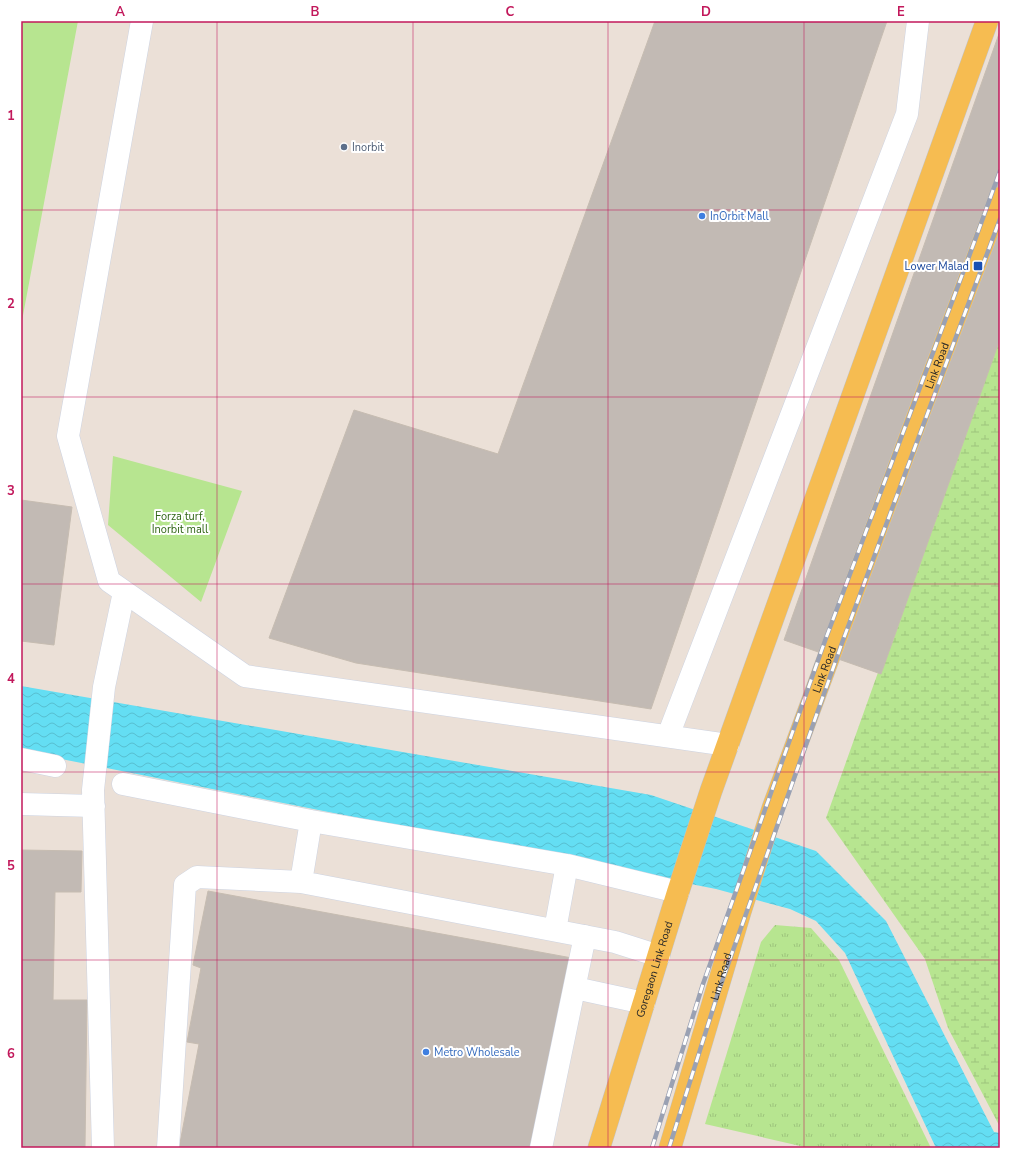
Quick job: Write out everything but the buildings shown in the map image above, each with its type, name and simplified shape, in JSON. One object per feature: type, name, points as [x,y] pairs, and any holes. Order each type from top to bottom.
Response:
[{"type":"main road","points":[[728,745],[987,21]]},
{"type":"main road","name":"Link Road","points":[[670,1148],[740,912],[773,808],[913,428],[1000,198]]},
{"type":"main road","name":"Goregaon Link Road","points":[[599,1148],[679,890],[711,791],[728,745]]},
{"type":"lane","points":[[142,21],[68,436],[109,581],[245,676],[728,745]]},
{"type":"lane","points":[[668,736],[907,114],[918,21]]},
{"type":"lane","points":[[103,1148],[93,798],[104,687],[124,592]]},
{"type":"lane","points":[[21,759],[55,766]]},
{"type":"lane","points":[[123,784],[311,821],[568,865],[679,890]]},
{"type":"lane","points":[[21,804],[93,798]]},
{"type":"lane","points":[[301,882],[311,821]]},
{"type":"lane","points":[[555,930],[568,865]]},
{"type":"lane","points":[[168,1148],[186,885],[197,877],[301,882],[615,942],[659,956]]},
{"type":"lane","points":[[541,1148],[585,936]]},
{"type":"lane","points":[[575,988],[644,1003]]},
{"type":"green space","points":[[21,21],[78,21],[21,326]]},
{"type":"green space","points":[[1000,331],[1000,1127],[948,1028],[925,959],[826,818]]},
{"type":"green space","name":"Forza turf, Inorbit mall","points":[[113,456],[242,491],[201,602],[108,525]]},
{"type":"green space","points":[[775,925],[811,928],[839,960],[931,1148],[809,1148],[705,1124],[761,942]]},
{"type":"water","points":[[21,686],[651,795],[816,851],[886,921],[994,1132],[1000,1133],[1000,1148],[936,1148],[845,953],[816,921],[790,909],[716,889],[21,751]]},
{"type":"railway","points":[[652,1148],[703,984],[826,638],[1000,171]]},
{"type":"railway","points":[[669,1148],[719,990],[842,643],[1000,219]]},
{"type":"place","name":"Inorbit","points":[[344,147]]},
{"type":"place","name":"InOrbit Mall","points":[[702,216]]},
{"type":"place","name":"Lower Malad","points":[[978,266]]},
{"type":"place","name":"Metro Wholesale","points":[[426,1052]]}]
